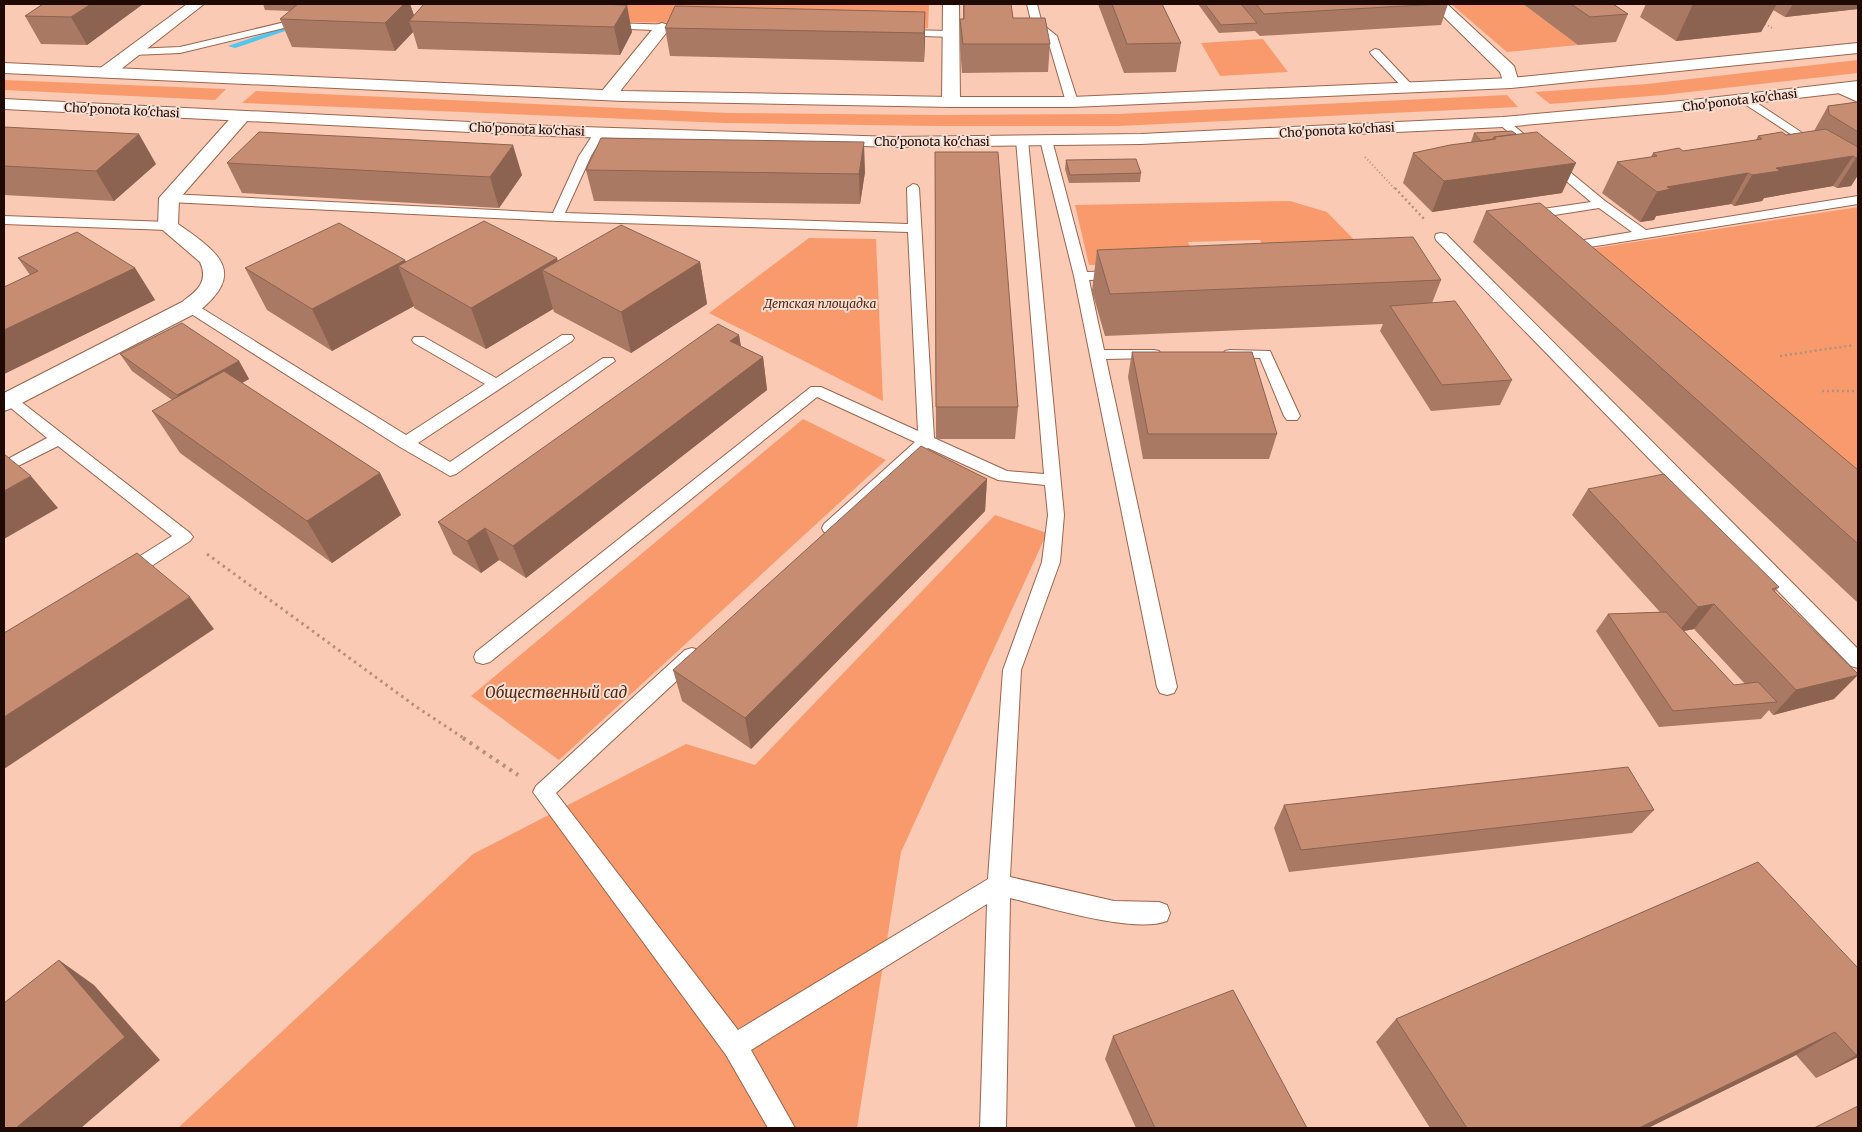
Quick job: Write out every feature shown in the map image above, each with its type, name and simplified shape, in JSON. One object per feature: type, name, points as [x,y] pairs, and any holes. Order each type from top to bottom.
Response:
[{"type":"main road","points":[[106,73],[196,4]]},
{"type":"main road","points":[[951,4],[951,102]]},
{"type":"main road","points":[[1438,4],[1508,70],[1511,82],[1546,119]]},
{"type":"main road","points":[[608,95],[662,28]]},
{"type":"main road","points":[[4,68],[608,95],[951,102],[1072,102],[1149,100],[1511,82],[1858,48]]},
{"type":"main road","points":[[220,115],[260,79]]},
{"type":"main road","points":[[1850,87],[1858,97]]},
{"type":"main road","name":"Cho'ponota ko'chasi","points":[[4,104],[600,132],[894,142],[1160,138],[1503,122],[1850,87]]},
{"type":"main road","points":[[7,401],[190,307],[211,289],[215,272],[209,257],[168,226],[169,198],[242,116]]},
{"type":"lane","points":[[1032,4],[1037,25],[1052,36],[1072,102]]},
{"type":"lane","points":[[132,52],[180,50],[280,25],[317,18]]},
{"type":"lane","points":[[603,26],[692,28]]},
{"type":"lane","points":[[891,32],[951,34]]},
{"type":"lane","points":[[1375,52],[1409,88]]},
{"type":"lane","points":[[1744,99],[1827,153]]},
{"type":"lane","points":[[1503,122],[1601,204],[1644,235]]},
{"type":"lane","points":[[557,217],[585,156],[600,132]]},
{"type":"lane","points":[[993,1128],[999,885],[1012,670],[1051,562],[1056,515],[1051,480],[1022,140]]},
{"type":"lane","points":[[1046,140],[1081,276],[1167,687]]},
{"type":"lane","points":[[913,188],[926,441]]},
{"type":"lane","points":[[169,198],[557,217],[914,228]]},
{"type":"lane","points":[[1572,261],[1554,245],[1644,235],[1858,200]]},
{"type":"lane","points":[[1534,229],[1519,216],[1601,204]]},
{"type":"lane","points":[[4,220],[168,226]]},
{"type":"lane","points":[[1441,237],[1858,661]]},
{"type":"lane","points":[[1081,276],[1130,274]]},
{"type":"lane","points":[[190,307],[450,470],[608,361]]},
{"type":"lane","points":[[406,443],[567,338]]},
{"type":"lane","points":[[419,340],[496,384]]},
{"type":"lane","points":[[1097,355],[1166,354]]},
{"type":"lane","points":[[1216,354],[1265,354],[1292,416]]},
{"type":"lane","points":[[483,658],[816,390],[1004,476],[1051,480]]},
{"type":"lane","points":[[7,401],[60,438],[184,537],[110,583]]},
{"type":"lane","points":[[4,468],[60,438]]},
{"type":"lane","points":[[815,542],[926,441]]},
{"type":"lane","points":[[705,643],[543,792],[735,1046],[782,1128]]},
{"type":"lane","points":[[735,1046],[999,885],[1114,912],[1159,913]]},
{"type":"path","points":[[1758,19],[1775,29]]},
{"type":"path","points":[[1365,157],[1441,237]]},
{"type":"path","points":[[1780,356],[1854,345]]},
{"type":"path","points":[[1822,391],[1858,391]]},
{"type":"path","points":[[184,537],[418,708],[543,792]]},
{"type":"green space","points":[[438,4],[929,4],[928,28],[430,18]]},
{"type":"green space","points":[[1451,4],[1523,4],[1578,45],[1507,52]]},
{"type":"green space","points":[[1263,39],[1288,72],[1220,76],[1201,43]]},
{"type":"green space","points":[[1858,60],[1858,73],[1663,95],[1550,104],[1535,92],[1647,84]]},
{"type":"green space","points":[[4,80],[226,89],[215,100],[4,90]]},
{"type":"green space","points":[[256,91],[728,113],[1117,114],[1507,95],[1518,107],[1119,126],[937,126],[725,123],[242,103]]},
{"type":"green space","points":[[1290,201],[1327,212],[1368,254],[1269,259],[1260,240],[1188,242],[1195,262],[1089,265],[1075,205]]},
{"type":"green space","points":[[1858,207],[1858,495],[1570,252]]},
{"type":"green space","name":"Детская площадка","points":[[809,238],[876,239],[883,401],[709,313]]},
{"type":"green space","name":"Общественный сад","points":[[803,419],[886,460],[559,760],[471,696]]},
{"type":"green space","points":[[995,515],[1047,533],[901,852],[857,1128],[178,1128],[473,854],[686,744],[755,765]]},
{"type":"building","points":[[43,4],[91,4],[71,17],[25,16]]},
{"type":"building","points":[[298,4],[404,4],[385,23],[280,19]]},
{"type":"building","points":[[424,4],[627,5],[614,27],[409,21]]},
{"type":"building","points":[[964,4],[1011,4],[1013,18],[1045,18],[1050,44],[963,44],[960,19],[964,19]]},
{"type":"building","points":[[1112,4],[1162,4],[1181,43],[1127,44]]},
{"type":"building","points":[[1205,4],[1241,4],[1257,23],[1221,25]]},
{"type":"building","points":[[1256,4],[1440,4],[1264,14]]},
{"type":"building","points":[[1571,4],[1613,4],[1628,14],[1590,17]]},
{"type":"building","points":[[675,6],[925,12],[924,33],[665,28]]},
{"type":"building","points":[[1858,102],[1858,132],[1829,114],[1828,106]]},
{"type":"building","points":[[4,127],[139,134],[96,171],[4,166]]},
{"type":"building","points":[[1826,129],[1858,147],[1858,157],[1853,156],[1776,168],[1780,171],[1752,175],[1748,173],[1667,187],[1671,189],[1657,192],[1617,162],[1657,156],[1653,153],[1679,148],[1683,151],[1762,139],[1758,136],[1782,132],[1786,135]]},
{"type":"building","points":[[1512,131],[1516,134],[1481,141],[1474,133]]},
{"type":"building","points":[[259,132],[513,145],[490,177],[227,163]]},
{"type":"building","points":[[1537,132],[1576,163],[1444,181],[1413,153],[1450,145],[1496,139],[1494,137]]},
{"type":"building","points":[[601,138],[864,142],[859,174],[586,170]]},
{"type":"building","points":[[935,152],[998,152],[1018,407],[936,407]]},
{"type":"building","points":[[1136,159],[1141,173],[1070,175],[1066,160]]},
{"type":"building","points":[[1540,203],[1858,470],[1858,544],[1486,211]]},
{"type":"building","points":[[484,221],[557,258],[471,308],[398,266]]},
{"type":"building","points":[[339,223],[405,260],[312,309],[245,268]]},
{"type":"building","points":[[621,225],[700,262],[621,312],[542,270]]},
{"type":"building","points":[[77,232],[135,268],[4,330],[4,287],[38,271],[18,258]]},
{"type":"building","points":[[1413,237],[1441,280],[1110,294],[1097,250]]},
{"type":"building","points":[[1455,301],[1512,380],[1442,385],[1390,306]]},
{"type":"building","points":[[182,323],[239,361],[177,395],[120,354]]},
{"type":"building","points":[[718,324],[739,335],[730,341],[763,357],[513,546],[485,528],[467,541],[438,522]]},
{"type":"building","points":[[1132,352],[1252,352],[1277,434],[1148,434]]},
{"type":"building","points":[[224,371],[380,473],[307,521],[152,411]]},
{"type":"building","points":[[921,446],[987,479],[745,718],[673,670]]},
{"type":"building","points":[[4,454],[31,476],[4,491]]},
{"type":"building","points":[[1664,474],[1779,587],[1772,589],[1858,675],[1796,690],[1714,604],[1698,607],[1588,489]]},
{"type":"building","points":[[137,553],[190,597],[4,717],[4,633]]},
{"type":"building","points":[[1666,612],[1734,685],[1758,682],[1777,702],[1673,711],[1608,614]]},
{"type":"building","points":[[1628,767],[1654,810],[1301,850],[1284,805]]},
{"type":"building","points":[[1758,862],[1858,968],[1858,1054],[1856,1055],[1835,1032],[1639,1128],[1467,1128],[1396,1019]]},
{"type":"building","points":[[59,960],[125,1037],[16,1128],[4,1128],[4,1003]]},
{"type":"building","points":[[1233,990],[1307,1128],[1155,1128],[1113,1036]]},
{"type":"building","points":[[1858,1106],[1858,1128],[1814,1128]]},
{"type":"waterway","points":[[232,46],[299,25]]}]
